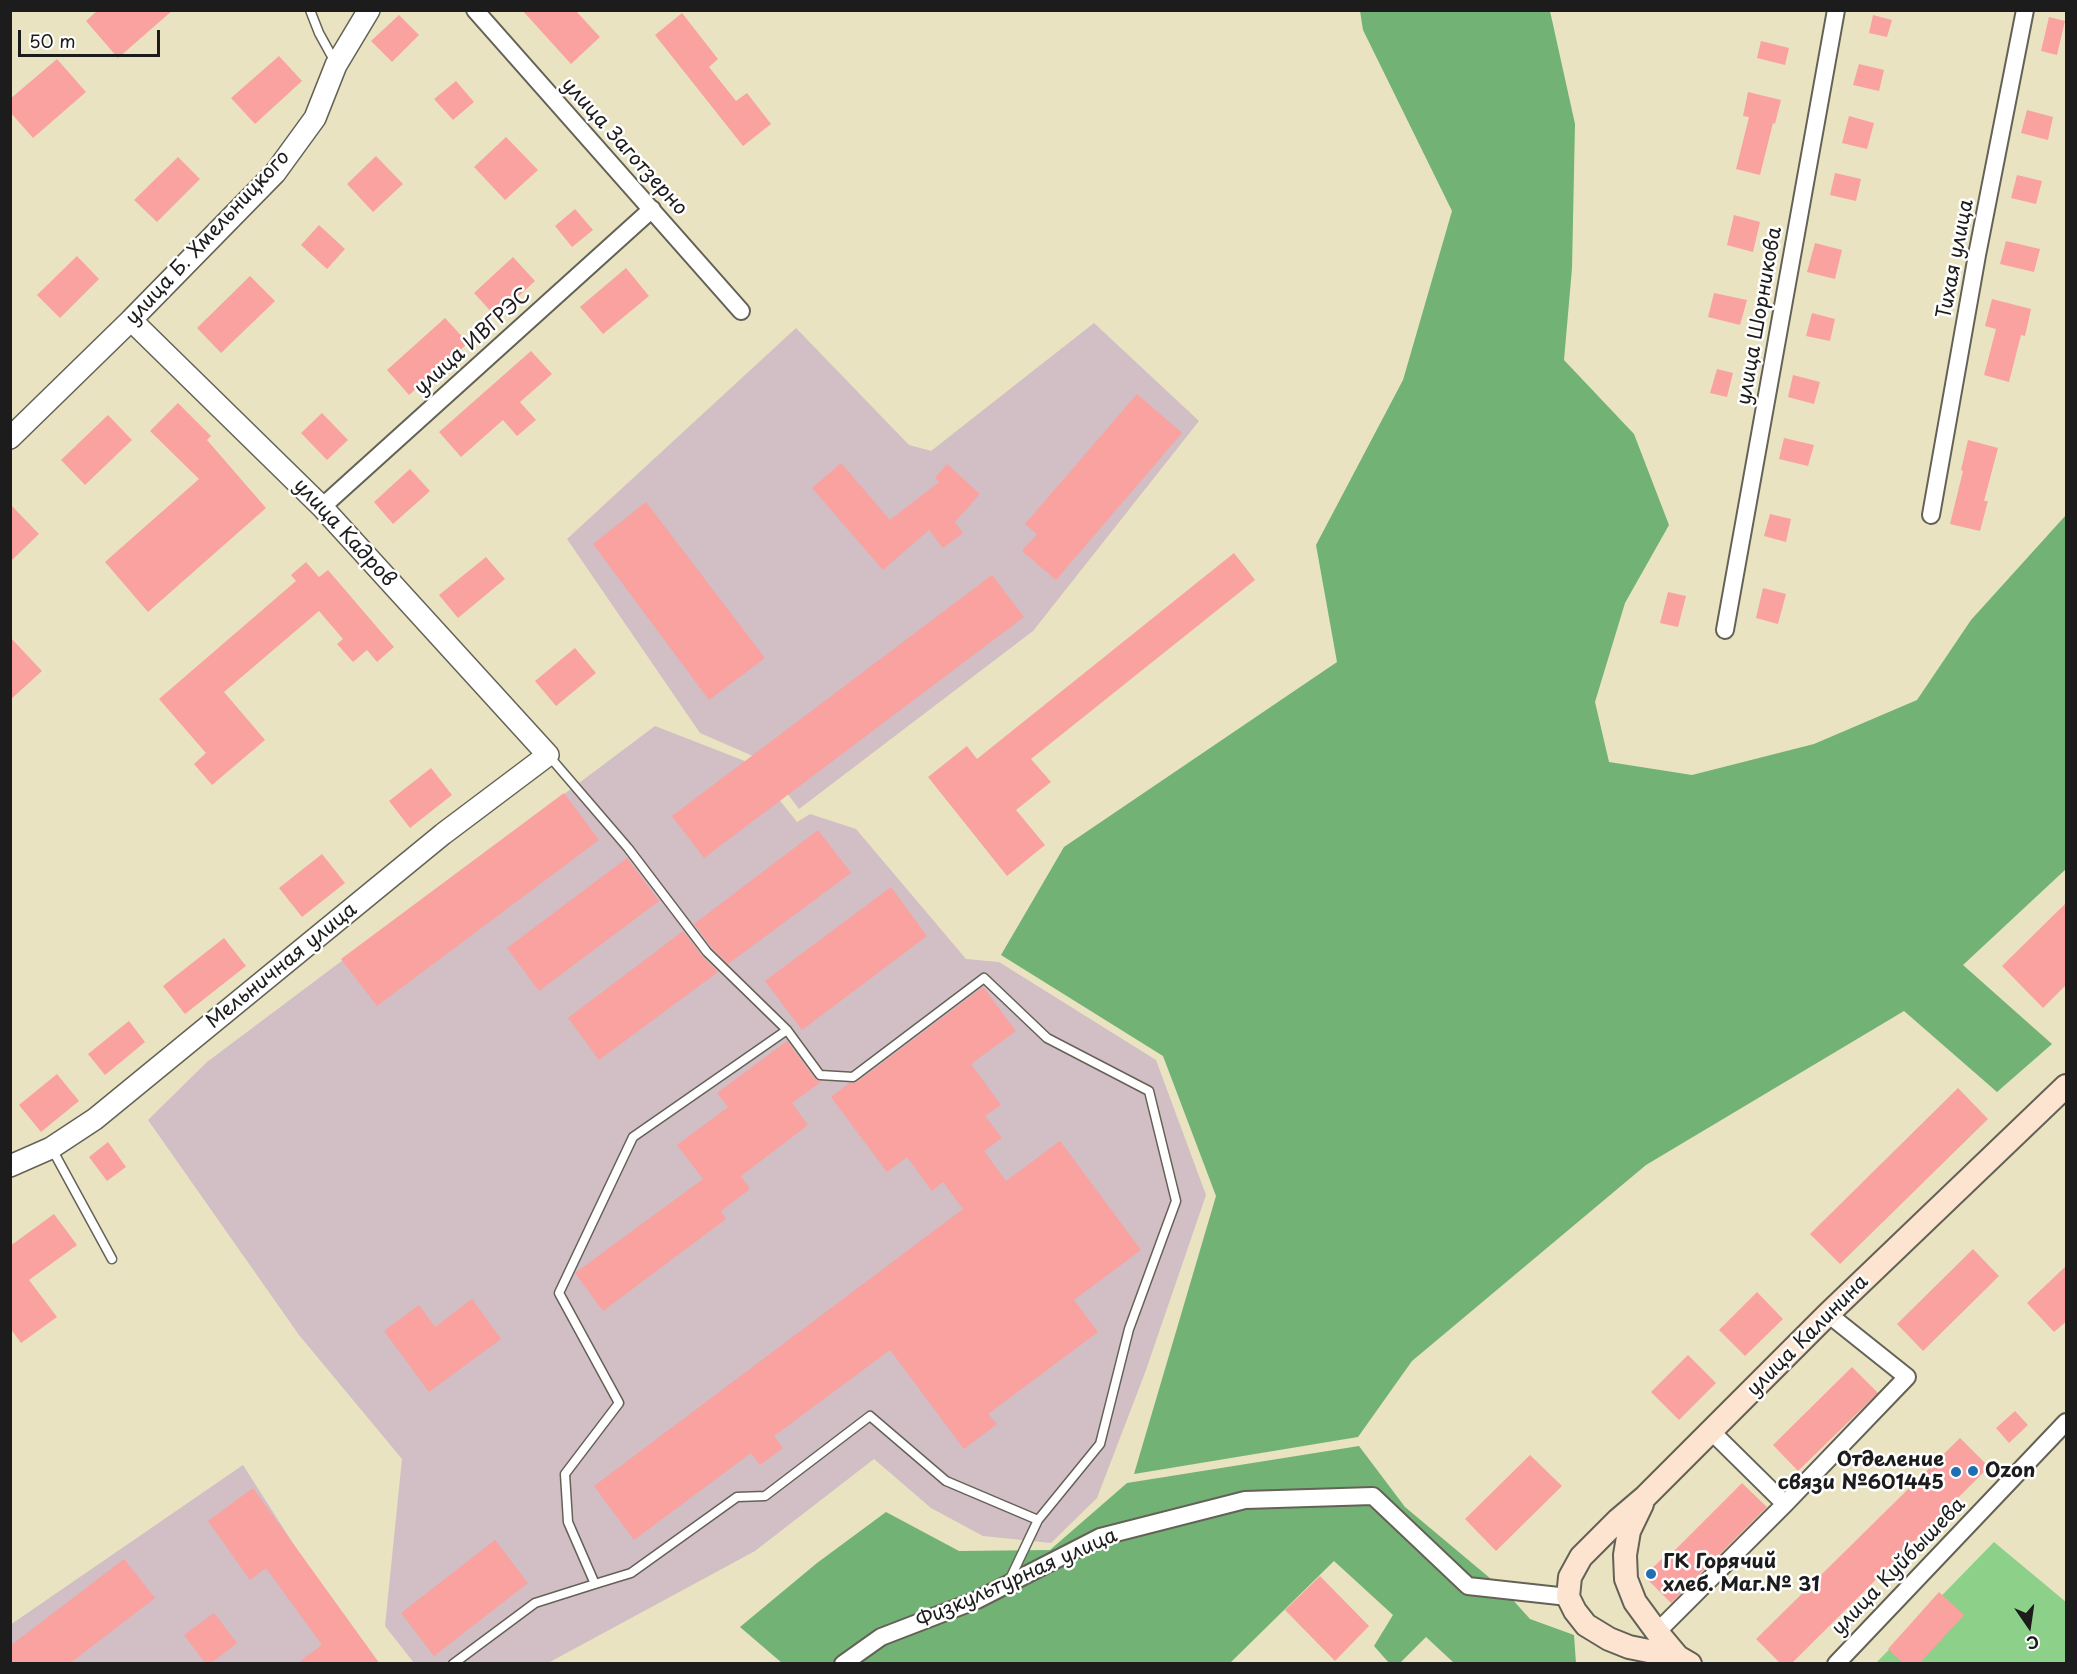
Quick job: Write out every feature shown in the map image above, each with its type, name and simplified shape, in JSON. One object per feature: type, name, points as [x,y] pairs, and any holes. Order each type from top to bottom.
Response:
[{"type":"main road","name":"улица Калинина","points":[[1568,1597],[1570,1576],[1581,1557],[1645,1497],[1828,1314],[2067,1086]]},
{"type":"main road","points":[[1645,1497],[1629,1531],[1625,1555],[1626,1579],[1635,1602],[1657,1632],[1684,1660]]},
{"type":"main road","points":[[1595,1544],[1609,1542],[1619,1547],[1625,1555]]},
{"type":"main road","points":[[1568,1597],[1586,1625],[1609,1639],[1629,1647],[1684,1660]]},
{"type":"main road","points":[[1629,1647],[1643,1642],[1657,1632]]},
{"type":"street","name":"улица Б. Хмельницкого","points":[[10,438],[131,320],[275,173],[315,118],[336,65],[369,10]]},
{"type":"street","name":"улица Шорникова","points":[[1725,630],[1836,10]]},
{"type":"street","name":"Тихая улица","points":[[1931,515],[1977,255],[2025,10]]},
{"type":"street","name":"улица Заготзерно","points":[[477,11],[741,311]]},
{"type":"street","name":"улица ИВГРЭС","points":[[322,507],[652,209]]},
{"type":"street","name":"улица Кадров","points":[[131,320],[322,507],[548,755]]},
{"type":"street","name":"Мельничная улица","points":[[10,1166],[51,1148],[95,1119],[442,834],[548,755]]},
{"type":"street","points":[[1657,1632],[1907,1377],[1828,1314]]},
{"type":"street","name":"улица Куйбышева","points":[[1836,1664],[2067,1422]]},
{"type":"street","points":[[1711,1431],[1785,1504]]},
{"type":"street","name":"Физкультурная улица","points":[[843,1664],[881,1637],[1006,1587],[1100,1537],[1245,1500],[1373,1496],[1468,1586],[1568,1597]]},
{"type":"lane","points":[[310,10],[336,65]]},
{"type":"lane","points":[[548,755],[628,848],[707,952],[787,1030],[820,1075],[853,1077],[984,978],[1047,1038],[1149,1091],[1176,1201],[1129,1329],[1100,1444],[1038,1520],[1006,1587]]},
{"type":"lane","points":[[595,1584],[568,1522],[565,1474],[619,1402],[559,1293],[633,1137],[787,1030]]},
{"type":"lane","points":[[51,1148],[112,1259]]},
{"type":"lane","points":[[453,1664],[535,1604],[631,1573],[737,1497],[765,1496],[870,1416],[946,1481],[1038,1520]]},
{"type":"shaded area","points":[[1094,323],[1199,421],[1033,631],[799,809],[762,760],[700,733],[567,539],[796,328],[909,445],[931,451]]},
{"type":"shaded area","points":[[655,726],[750,763],[797,822],[810,814],[856,829],[966,959],[999,962],[1156,1060],[1206,1195],[1146,1370],[1097,1498],[1051,1543],[983,1536],[931,1508],[874,1459],[755,1551],[548,1663],[414,1663],[385,1626],[402,1459],[299,1335],[148,1120],[207,1062]]},
{"type":"shaded area","points":[[243,1465],[365,1656],[356,1664],[11,1663],[10,1625]]},
{"type":"green space","points":[[1360,11],[1550,11],[1575,124],[1572,268],[1564,360],[1634,434],[1669,525],[1625,603],[1595,702],[1609,762],[1692,775],[1814,744],[1917,700],[1971,620],[2066,515],[2066,869],[1963,965],[2052,1044],[1997,1092],[1904,1011],[1646,1165],[1412,1361],[1358,1437],[1134,1474],[1216,1196],[1163,1056],[1001,955],[1064,847],[1337,662],[1316,545],[1403,380],[1452,211],[1363,30]]},
{"type":"green space","points":[[1359,1446],[1405,1507],[1503,1589],[1530,1619],[1574,1635],[1576,1663],[1454,1663],[1426,1637],[1400,1663],[1389,1663],[1374,1646],[1393,1615],[1334,1561],[1230,1663],[782,1663],[740,1627],[817,1563],[886,1512],[959,1551],[1050,1550],[1127,1483]]},
{"type":"green space","points":[[1994,1542],[2066,1602],[2066,1663],[1875,1664]]},
{"type":"building","points":[[98,10],[173,10],[118,58],[86,21]]},
{"type":"building","points":[[522,10],[575,10],[600,37],[571,64]]},
{"type":"building","points":[[682,13],[718,59],[709,67],[736,101],[747,93],[771,124],[743,146],[655,35]]},
{"type":"building","points":[[399,15],[419,35],[392,62],[371,41]]},
{"type":"building","points":[[1873,15],[1892,20],[1887,37],[1869,33]]},
{"type":"building","points":[[2049,17],[2065,21],[2057,55],[2041,51]]},
{"type":"building","points":[[1761,41],[1789,48],[1785,65],[1757,58]]},
{"type":"building","points":[[279,56],[302,81],[255,124],[231,98]]},
{"type":"building","points":[[57,59],[86,92],[33,138],[10,112],[10,99]]},
{"type":"building","points":[[1859,64],[1884,70],[1879,91],[1853,85]]},
{"type":"building","points":[[456,81],[474,102],[453,120],[434,99]]},
{"type":"building","points":[[1748,92],[1781,100],[1760,175],[1736,169],[1749,117],[1743,116]]},
{"type":"building","points":[[2027,110],[2053,117],[2048,140],[2021,133]]},
{"type":"building","points":[[1849,116],[1874,123],[1867,149],[1842,143]]},
{"type":"building","points":[[506,137],[538,170],[505,200],[474,167]]},
{"type":"building","points":[[376,156],[403,184],[373,212],[347,184]]},
{"type":"building","points":[[178,157],[200,179],[157,222],[134,200]]},
{"type":"building","points":[[1835,173],[1861,179],[1856,201],[1830,195]]},
{"type":"building","points":[[2017,175],[2042,181],[2036,204],[2011,198]]},
{"type":"building","points":[[575,209],[593,230],[572,247],[555,226]]},
{"type":"building","points":[[1734,215],[1760,222],[1753,252],[1727,245]]},
{"type":"building","points":[[319,225],[345,249],[327,269],[301,245]]},
{"type":"building","points":[[2006,241],[2040,249],[2034,272],[2000,264]]},
{"type":"building","points":[[1815,243],[1842,250],[1835,279],[1807,272]]},
{"type":"building","points":[[77,256],[99,279],[60,318],[37,295]]},
{"type":"building","points":[[513,257],[535,281],[496,317],[474,293]]},
{"type":"building","points":[[626,268],[649,296],[603,334],[580,307]]},
{"type":"building","points":[[250,276],[275,301],[221,353],[197,328]]},
{"type":"building","points":[[1714,293],[1747,300],[1740,325],[1708,317]]},
{"type":"building","points":[[1992,299],[2031,309],[2025,336],[2021,335],[2009,382],[1984,375],[1996,329],[1985,326]]},
{"type":"building","points":[[1812,313],[1835,319],[1830,341],[1806,336]]},
{"type":"building","points":[[445,318],[468,343],[409,395],[387,370]]},
{"type":"building","points":[[531,351],[552,374],[520,402],[536,420],[517,436],[503,420],[461,457],[439,432]]},
{"type":"building","points":[[1717,369],[1733,373],[1727,397],[1710,393]]},
{"type":"building","points":[[1793,375],[1820,382],[1814,404],[1788,397]]},
{"type":"building","points":[[1137,394],[1182,433],[1056,580],[1022,551],[1037,534],[1025,524]]},
{"type":"building","points":[[178,403],[211,436],[207,440],[266,508],[148,612],[105,562],[199,479],[150,431]]},
{"type":"building","points":[[322,413],[348,440],[327,460],[301,433]]},
{"type":"building","points":[[108,415],[132,440],[85,485],[61,460]]},
{"type":"building","points":[[1784,438],[1814,445],[1808,466],[1779,459]]},
{"type":"building","points":[[1968,440],[1998,448],[1984,501],[1988,501],[1980,531],[1950,524]]},
{"type":"building","points":[[841,463],[890,520],[939,482],[935,478],[947,464],[980,494],[955,522],[963,533],[943,548],[929,530],[883,570],[812,488]]},
{"type":"building","points":[[410,469],[430,491],[393,524],[374,502]]},
{"type":"building","points":[[646,502],[765,658],[709,700],[593,544]]},
{"type":"building","points":[[10,504],[39,534],[10,562]]},
{"type":"building","points":[[1770,514],[1791,519],[1786,542],[1764,536]]},
{"type":"building","points":[[1234,553],[1255,580],[1031,759],[1051,782],[1016,810],[1045,845],[1007,876],[928,777],[967,746],[977,759]]},
{"type":"building","points":[[486,557],[505,579],[458,618],[439,595]]},
{"type":"building","points":[[306,562],[319,577],[328,570],[394,647],[377,662],[367,650],[353,662],[337,644],[343,639],[319,611],[224,692],[265,740],[212,785],[194,764],[206,753],[159,699],[296,581],[291,575]]},
{"type":"building","points":[[992,575],[1024,617],[704,858],[672,816]]},
{"type":"building","points":[[1763,588],[1786,594],[1778,624],[1756,618]]},
{"type":"building","points":[[1668,592],[1686,596],[1678,627],[1660,623]]},
{"type":"building","points":[[10,637],[42,671],[10,700]]},
{"type":"building","points":[[575,648],[596,673],[556,706],[535,681]]},
{"type":"building","points":[[431,768],[452,795],[410,828],[389,801]]},
{"type":"building","points":[[564,793],[599,840],[377,1006],[341,959]]},
{"type":"building","points":[[818,830],[851,873],[728,964],[712,948],[694,924]]},
{"type":"building","points":[[322,854],[345,883],[302,917],[279,888]]},
{"type":"building","points":[[627,858],[659,901],[539,991],[507,948]]},
{"type":"building","points":[[891,887],[927,936],[802,1030],[765,981]]},
{"type":"building","points":[[2067,902],[2067,984],[2043,1008],[2002,966]]},
{"type":"building","points":[[683,931],[718,972],[599,1060],[568,1018]]},
{"type":"building","points":[[224,938],[246,966],[185,1014],[163,986]]},
{"type":"building","points":[[983,987],[1016,1031],[971,1064],[1001,1105],[985,1116],[1002,1138],[984,1151],[1006,1181],[1060,1141],[1141,1250],[1074,1300],[1098,1332],[988,1414],[997,1424],[964,1449],[890,1350],[774,1436],[783,1448],[760,1465],[751,1453],[634,1540],[594,1486],[963,1209],[943,1182],[932,1191],[907,1157],[887,1172],[831,1097],[849,1083],[857,1082]]},
{"type":"building","points":[[129,1021],[145,1042],[105,1075],[88,1054]]},
{"type":"building","points":[[787,1041],[815,1079],[821,1082],[792,1103],[808,1125],[741,1176],[750,1189],[721,1211],[726,1219],[603,1311],[575,1273],[703,1179],[677,1145],[728,1107],[717,1093]]},
{"type":"building","points":[[57,1074],[79,1101],[41,1132],[19,1105]]},
{"type":"building","points":[[1958,1088],[1988,1119],[1840,1264],[1810,1234]]},
{"type":"building","points":[[108,1142],[126,1167],[107,1181],[89,1157]]},
{"type":"building","points":[[54,1214],[77,1245],[29,1280],[57,1317],[21,1343],[10,1328],[10,1246]]},
{"type":"building","points":[[1973,1249],[1999,1276],[1923,1351],[1897,1324]]},
{"type":"building","points":[[2067,1265],[2067,1321],[2054,1332],[2027,1303]]},
{"type":"building","points":[[1757,1292],[1783,1319],[1745,1356],[1719,1330]]},
{"type":"building","points":[[472,1299],[501,1339],[429,1392],[384,1331],[419,1305],[435,1327]]},
{"type":"building","points":[[1688,1355],[1716,1383],[1679,1420],[1651,1392]]},
{"type":"building","points":[[1852,1367],[1878,1393],[1798,1471],[1773,1445]]},
{"type":"building","points":[[2015,1411],[2028,1425],[2009,1443],[1996,1428]]},
{"type":"building","points":[[1960,1438],[1989,1467],[1791,1664],[1781,1664],[1756,1639]]},
{"type":"building","points":[[1530,1455],[1562,1486],[1496,1551],[1465,1519]]},
{"type":"building","points":[[1742,1483],[1767,1507],[1671,1603],[1644,1576],[1669,1552],[1671,1554]]},
{"type":"building","points":[[253,1488],[380,1664],[296,1664],[322,1645],[266,1568],[250,1580],[208,1521]]},
{"type":"building","points":[[495,1540],[528,1583],[434,1656],[401,1613]]},
{"type":"building","points":[[124,1559],[155,1598],[69,1664],[10,1664],[10,1646]]},
{"type":"building","points":[[1320,1576],[1369,1626],[1335,1661],[1285,1610]]},
{"type":"building","points":[[1939,1592],[1964,1615],[1919,1664],[1904,1664],[1888,1649]]},
{"type":"building","points":[[214,1613],[237,1643],[210,1664],[206,1664],[184,1635]]},
{"type":"place","name":"Ozon","points":[[1973,1471]]},
{"type":"place","name":"Отделение связи №601445","points":[[1956,1472]]},
{"type":"place","name":"ГК Горячий хлеб. Маг.№ 31","points":[[1651,1574]]}]
